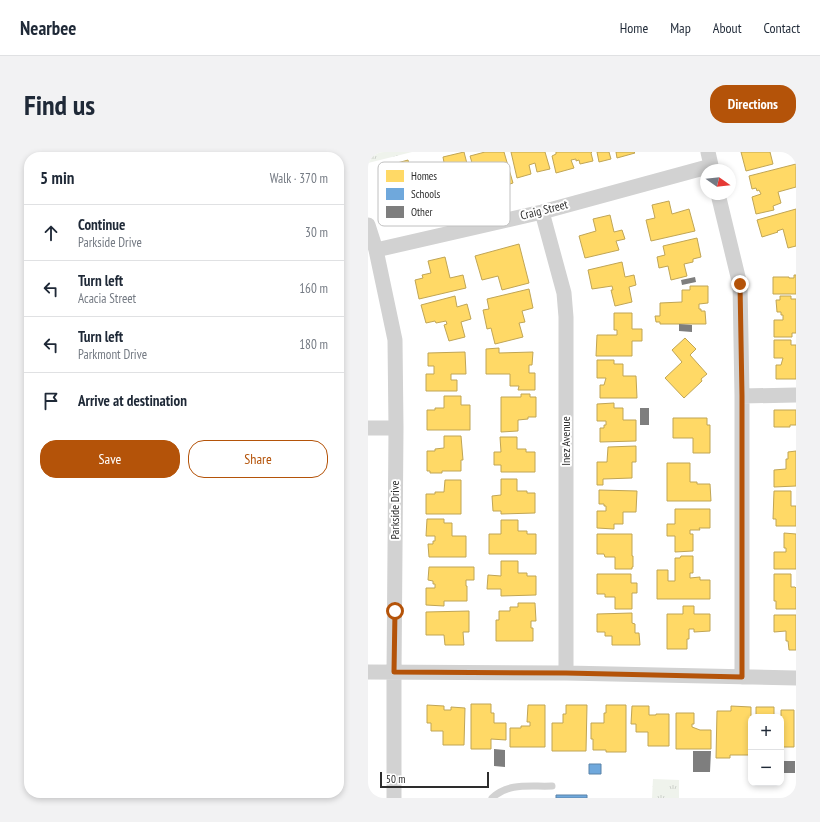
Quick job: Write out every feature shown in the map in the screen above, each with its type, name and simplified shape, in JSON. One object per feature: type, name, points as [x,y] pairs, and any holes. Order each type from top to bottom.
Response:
[{"type":"street","name":"Craig Street","points":[[510,219],[542,212],[710,163]]},
{"type":"street","points":[[719,200],[740,284],[742,396],[742,677]]},
{"type":"street","name":"Inez Avenue","points":[[542,212],[564,293],[566,317],[566,673]]},
{"type":"street","name":"Parkside Drive","points":[[368,225],[376,250],[395,340],[394,798]]},
{"type":"street","name":"Craig Street","points":[[376,250],[481,226]]},
{"type":"street","points":[[742,396],[796,395]]},
{"type":"street","points":[[368,428],[396,428]]},
{"type":"street","points":[[368,672],[566,673],[796,678]]},
{"type":"lane","points":[[492,798],[499,792],[511,787],[552,786]]},
{"type":"green space","points":[[368,152],[412,152],[368,163]]},
{"type":"green space","points":[[653,779],[679,780],[679,798],[652,798]]},
{"type":"building: Homes","points":[[464,152],[467,162],[444,162],[443,157]]},
{"type":"building: Homes","points":[[485,152],[504,152],[507,162],[472,162],[470,156]]},
{"type":"building: Homes","points":[[511,152],[545,152],[550,169],[537,172],[535,163],[529,165],[531,174],[517,178]]},
{"type":"building: Homes","points":[[556,152],[592,152],[593,161],[580,164],[579,160],[571,160],[574,168],[556,173],[552,156],[556,154]]},
{"type":"building: Homes","points":[[597,152],[609,152],[611,159],[599,162]]},
{"type":"building: Homes","points":[[616,152],[634,152],[635,153],[617,158]]},
{"type":"building: Homes","points":[[741,152],[770,152],[773,164],[746,171]]},
{"type":"building: Homes","points":[[796,164],[796,187],[778,192],[781,203],[773,206],[774,210],[756,214],[752,197],[761,194],[756,188],[752,189],[749,176]]},
{"type":"building: Homes","points":[[510,173],[513,183],[510,184]]},
{"type":"building: Homes","points":[[669,201],[672,214],[689,209],[695,231],[651,241],[646,220],[655,218],[652,205]]},
{"type":"building: Homes","points":[[796,209],[796,246],[788,248],[783,229],[762,237],[757,220]]},
{"type":"building: Homes","points":[[610,215],[614,232],[622,230],[625,239],[616,241],[619,250],[585,258],[579,236],[596,231],[593,219]]},
{"type":"building: Homes","points":[[697,238],[701,257],[693,259],[693,262],[684,264],[687,276],[671,280],[668,266],[659,268],[657,257],[665,255],[663,246]]},
{"type":"building: Homes","points":[[519,244],[529,283],[502,290],[498,276],[482,280],[475,256]]},
{"type":"building: Homes","points":[[445,257],[450,278],[463,275],[466,288],[419,299],[415,280],[423,278],[422,275],[431,273],[428,261]]},
{"type":"building: Homes","points":[[622,262],[625,277],[634,275],[636,285],[629,287],[632,302],[615,306],[611,290],[613,290],[612,286],[592,289],[588,270]]},
{"type":"building: Homes","points":[[794,275],[796,275],[796,294],[773,294],[773,277],[794,278]]},
{"type":"building: Homes","points":[[690,286],[708,286],[708,303],[699,304],[699,309],[701,309],[701,311],[705,311],[706,324],[660,324],[660,322],[656,322],[655,316],[660,316],[660,303],[682,302],[682,290],[690,290]]},
{"type":"building: Homes","points":[[529,289],[533,308],[522,311],[525,322],[519,323],[523,337],[495,344],[491,328],[487,329],[483,310],[489,309],[487,299]]},
{"type":"building: Homes","points":[[455,296],[457,307],[467,304],[471,319],[461,322],[465,337],[449,341],[444,325],[447,324],[446,321],[426,323],[421,305]]},
{"type":"building: Homes","points":[[780,296],[791,296],[791,299],[796,299],[796,333],[792,333],[792,337],[774,337],[774,320],[783,320],[783,315],[781,315],[781,312],[777,312],[776,300],[780,300]]},
{"type":"building: Homes","points":[[614,313],[632,313],[632,329],[642,329],[642,341],[632,341],[632,356],[596,356],[597,335],[617,335],[617,330],[614,330]]},
{"type":"building: Homes","points":[[685,338],[696,349],[690,355],[707,374],[701,379],[702,381],[684,398],[665,378],[682,362],[672,350]]},
{"type":"building: Homes","points":[[774,340],[791,340],[791,345],[796,345],[796,379],[776,379],[776,365],[781,365],[783,358],[774,358]]},
{"type":"building: Homes","points":[[499,348],[499,353],[533,352],[532,365],[529,365],[529,373],[535,373],[535,390],[518,390],[519,386],[510,386],[510,374],[486,374],[486,349]]},
{"type":"building: Homes","points":[[465,352],[466,374],[451,374],[451,380],[457,380],[457,391],[426,391],[426,374],[434,374],[434,366],[428,366],[428,353]]},
{"type":"building: Homes","points":[[597,360],[614,360],[614,364],[623,364],[623,376],[636,376],[637,398],[600,398],[600,385],[604,385],[606,378],[597,378]]},
{"type":"building: Homes","points":[[521,394],[530,394],[530,397],[536,397],[536,417],[528,417],[528,419],[518,420],[518,431],[501,432],[501,397],[521,397]]},
{"type":"building: Homes","points":[[444,396],[461,396],[461,405],[470,405],[470,430],[427,430],[427,410],[444,408]]},
{"type":"building: Homes","points":[[614,403],[614,408],[623,408],[623,420],[636,420],[636,441],[600,442],[600,428],[604,428],[606,421],[597,421],[597,404]]},
{"type":"building: Homes","points":[[774,410],[796,410],[796,425],[790,425],[790,427],[774,427]]},
{"type":"building: Homes","points":[[673,418],[707,418],[707,425],[710,425],[710,453],[693,453],[693,438],[673,438]]},
{"type":"building: Homes","points":[[444,436],[461,436],[463,460],[461,460],[461,471],[442,471],[442,473],[430,473],[430,471],[427,471],[427,451],[435,451],[435,449],[444,448]]},
{"type":"building: Homes","points":[[500,437],[517,437],[517,449],[526,449],[526,452],[535,452],[535,472],[501,472],[501,465],[494,465],[494,452],[501,452]]},
{"type":"building: Homes","points":[[636,446],[636,462],[632,462],[632,478],[603,479],[603,485],[597,485],[597,462],[607,462],[608,447]]},
{"type":"building: Homes","points":[[796,451],[796,486],[774,487],[774,470],[786,469],[788,452]]},
{"type":"building: Homes","points":[[667,463],[690,463],[690,482],[697,482],[697,484],[710,484],[711,501],[667,501]]},
{"type":"building: Homes","points":[[501,479],[517,479],[517,491],[535,493],[535,513],[501,514],[501,511],[493,511],[492,496],[501,495]]},
{"type":"building: Homes","points":[[445,480],[461,480],[461,514],[426,514],[426,494],[444,492]]},
{"type":"building: Homes","points":[[599,490],[637,491],[636,512],[623,512],[623,524],[614,524],[614,529],[597,528],[597,511],[606,511],[606,506],[604,506],[604,504],[599,504]]},
{"type":"building: Homes","points":[[774,491],[791,491],[791,506],[796,506],[796,526],[776,526],[776,519],[773,519]]},
{"type":"building: Homes","points":[[675,509],[710,509],[710,528],[690,530],[690,534],[693,534],[693,551],[675,552],[675,536],[667,536],[667,524],[675,524]]},
{"type":"building: Homes","points":[[427,519],[444,519],[444,523],[452,523],[452,536],[466,536],[466,557],[429,557],[428,544],[433,544],[433,541],[435,541],[435,536],[426,536]]},
{"type":"building: Homes","points":[[501,520],[518,520],[518,531],[527,531],[527,534],[536,534],[536,554],[489,554],[489,534],[501,534]]},
{"type":"building: Homes","points":[[784,533],[796,534],[796,569],[774,569],[774,552],[786,552],[786,548],[784,548]]},
{"type":"building: Homes","points":[[597,534],[632,534],[632,569],[615,569],[615,557],[605,557],[604,554],[597,554]]},
{"type":"building: Homes","points":[[681,556],[693,556],[693,573],[690,573],[690,578],[700,577],[700,580],[710,580],[710,599],[657,599],[657,570],[668,570],[668,581],[675,581],[675,558],[680,558]]},
{"type":"building: Homes","points":[[501,561],[518,561],[518,573],[527,573],[527,576],[536,576],[536,595],[501,596],[501,589],[487,589],[488,575],[501,576]]},
{"type":"building: Homes","points":[[429,567],[474,567],[474,580],[466,580],[467,601],[444,601],[444,606],[426,605],[426,588],[435,588],[433,581],[428,580]]},
{"type":"building: Homes","points":[[597,574],[631,574],[631,583],[637,583],[637,593],[632,593],[632,609],[615,609],[615,597],[605,597],[605,594],[597,594]]},
{"type":"building: Homes","points":[[774,574],[791,574],[791,587],[796,588],[796,609],[776,609],[776,601],[774,601]]},
{"type":"building: Homes","points":[[518,603],[535,603],[536,621],[531,621],[531,628],[533,628],[533,641],[496,641],[496,620],[499,620],[499,611],[510,611],[510,607],[518,607]]},
{"type":"building: Homes","points":[[683,606],[694,606],[694,614],[710,614],[710,631],[694,632],[694,629],[689,629],[687,649],[667,649],[667,614],[683,614]]},
{"type":"building: Homes","points":[[469,611],[469,632],[463,632],[464,645],[445,645],[444,635],[426,635],[426,612]]},
{"type":"building: Homes","points":[[632,613],[632,623],[635,624],[635,633],[639,633],[640,645],[612,645],[612,636],[605,636],[605,632],[597,632],[597,614]]},
{"type":"building: Homes","points":[[774,615],[796,615],[796,650],[789,650],[788,641],[786,641],[786,631],[774,632]]},
{"type":"building: Homes","points":[[471,704],[491,704],[491,713],[494,713],[494,723],[506,723],[506,740],[491,739],[491,749],[471,749]]},
{"type":"building: Homes","points":[[427,705],[444,706],[444,710],[451,710],[451,707],[465,708],[464,745],[443,745],[443,731],[431,731],[431,723],[427,723]]},
{"type":"building: Homes","points":[[528,705],[545,705],[545,747],[510,747],[510,728],[530,726],[530,722],[527,722]]},
{"type":"building: Homes","points":[[566,705],[587,705],[586,751],[552,751],[552,723],[563,723],[563,714],[566,714]]},
{"type":"building: Homes","points":[[606,705],[626,705],[626,752],[606,752],[606,750],[593,750],[591,723],[604,723]]},
{"type":"building: Homes","points":[[632,706],[649,706],[649,715],[669,714],[669,746],[648,746],[648,732],[636,732],[636,724],[631,724]]},
{"type":"building: Homes","points":[[731,706],[751,707],[751,714],[748,714],[748,755],[730,755],[730,758],[716,758],[717,711],[731,711]]},
{"type":"building: Homes","points":[[756,707],[774,707],[774,714],[756,714]]},
{"type":"building: Homes","points":[[781,710],[794,710],[794,747],[784,747],[784,714],[781,714]]},
{"type":"building: Homes","points":[[676,713],[694,713],[694,724],[692,724],[692,727],[700,730],[711,730],[711,749],[676,749]]},
{"type":"building: Schools","points":[[589,764],[601,764],[601,774],[589,774]]},
{"type":"building: Schools","points":[[556,795],[587,795],[587,798],[556,798]]},
{"type":"building: Other","points":[[695,277],[696,282],[682,285],[681,280]]},
{"type":"building: Other","points":[[679,324],[692,325],[692,332],[679,331]]},
{"type":"building: Other","points":[[640,408],[649,408],[649,425],[640,425]]},
{"type":"building: Other","points":[[494,749],[505,750],[505,767],[494,766]]},
{"type":"building: Other","points":[[693,751],[711,751],[710,772],[693,772]]},
{"type":"building: Other","points":[[784,761],[795,761],[795,773],[784,773]]},
{"type":"route","points":[[395,611],[394,672],[566,673],[742,677],[742,396],[740,284]]}]
